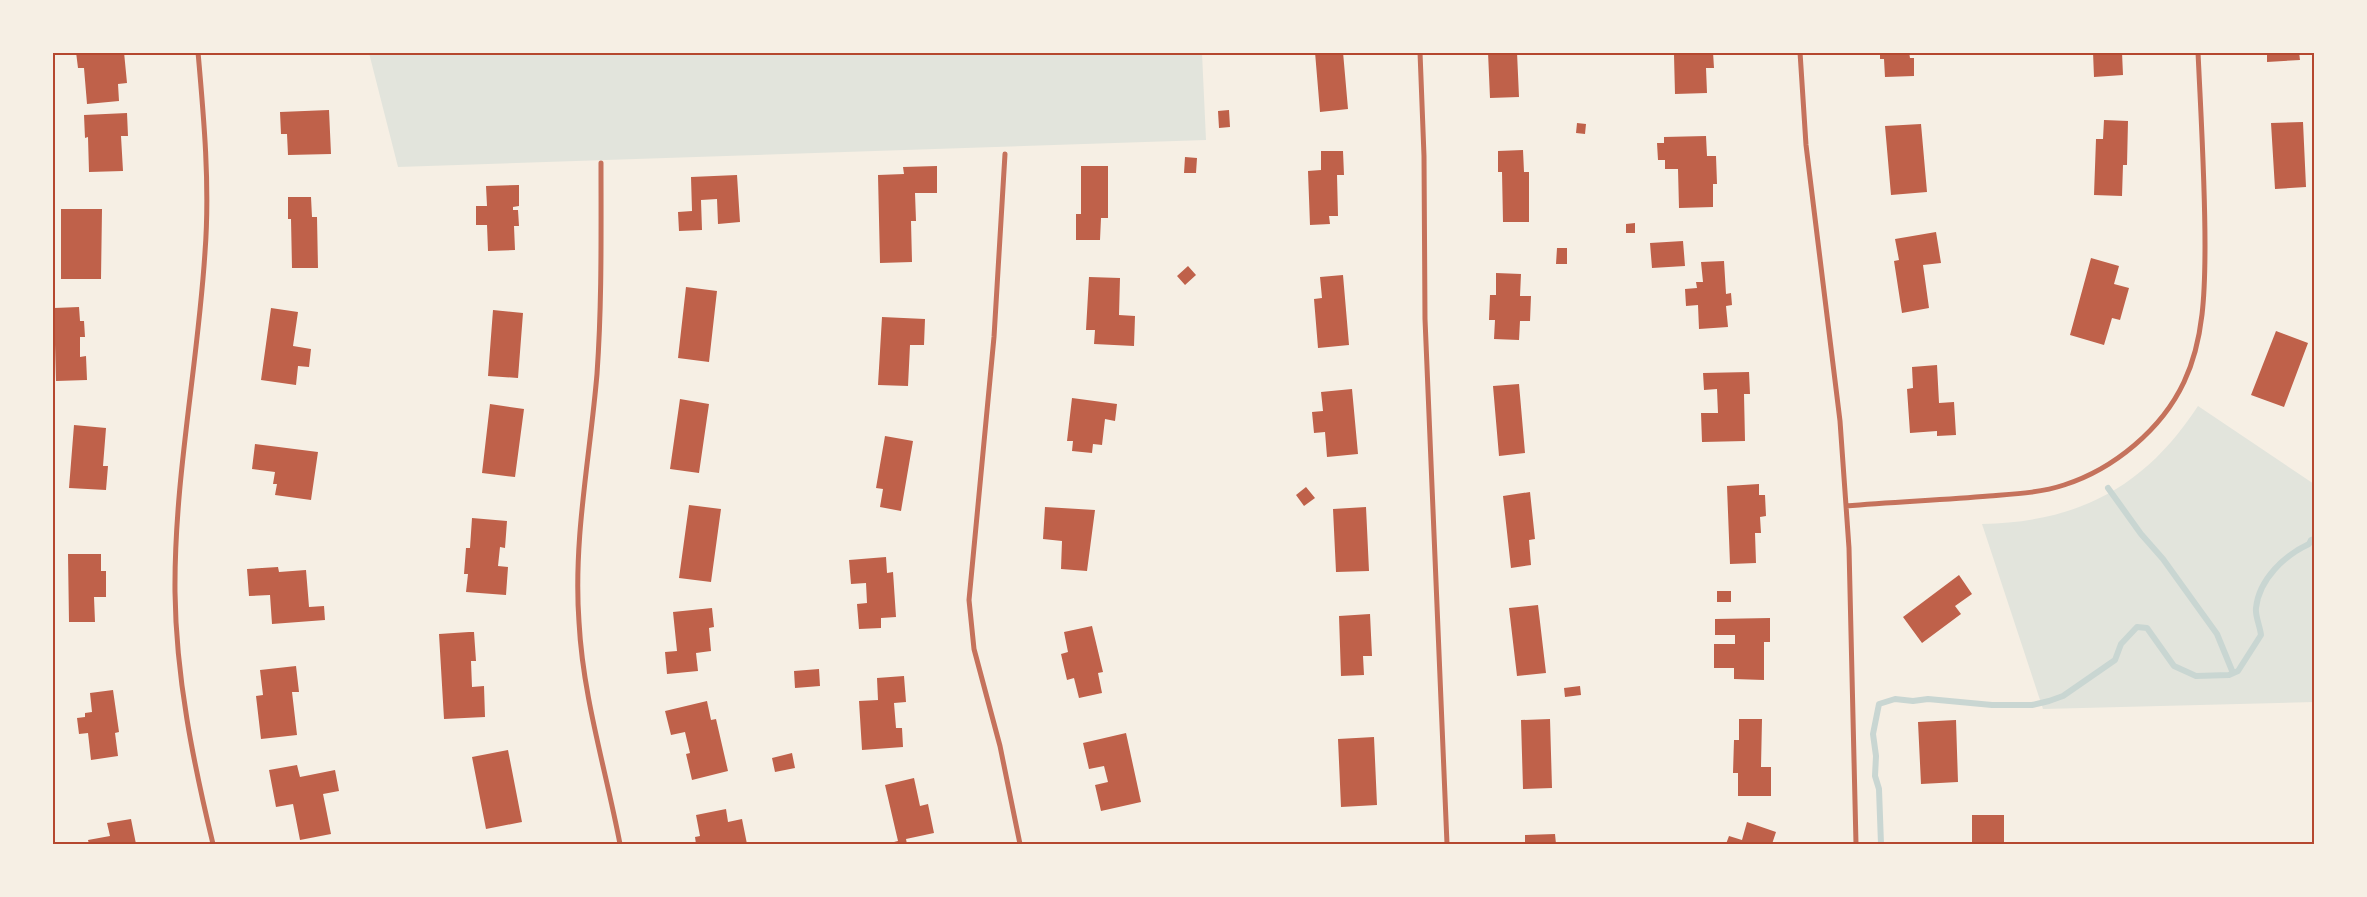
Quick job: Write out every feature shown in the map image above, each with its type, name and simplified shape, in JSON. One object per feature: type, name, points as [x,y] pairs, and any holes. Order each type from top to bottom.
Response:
[{"type":"street","points":[[198,52],[207,181],[205,252],[177,534],[175,590],[176,627],[183,702],[213,844]]},
{"type":"street","points":[[1420,52],[1424,148],[1425,319],[1448,844]]},
{"type":"street","points":[[1800,52],[1806,145],[1840,421],[1846,506],[1856,844]]},
{"type":"street","points":[[1846,506],[2009,494],[2064,485],[2088,475],[2137,443],[2172,406],[2193,360],[2199,334],[2202,306],[2205,203],[2198,52]]},
{"type":"street","points":[[1006,154],[994,337],[969,600],[974,649],[1000,746],[1020,844]]},
{"type":"street","points":[[601,163],[597,373],[579,545],[578,621],[587,693],[620,844]]},
{"type":"shaded area","points":[[369,53],[1202,53],[1206,140],[398,167]]},
{"type":"shaded area","points":[[2198,406],[2314,484],[2314,702],[2043,709],[1982,524],[2017,522],[2049,516],[2079,507],[2106,495],[2132,478],[2156,458]]},
{"type":"building","points":[[76,52],[124,52],[127,83],[118,84],[119,101],[87,104],[84,68],[78,68]]},
{"type":"building","points":[[1315,52],[1343,52],[1348,109],[1320,112]]},
{"type":"building","points":[[1488,52],[1517,52],[1519,97],[1490,98]]},
{"type":"building","points":[[1667,52],[1713,52],[1714,68],[1706,68],[1707,93],[1675,94],[1674,55],[1667,55]]},
{"type":"building","points":[[1880,52],[1909,52],[1910,58],[1914,58],[1914,76],[1885,77],[1884,59],[1880,59]]},
{"type":"building","points":[[2093,52],[2122,52],[2123,75],[2094,77]]},
{"type":"building","points":[[2267,52],[2299,52],[2300,60],[2267,62]]},
{"type":"building","points":[[329,110],[331,154],[288,155],[287,134],[281,134],[280,112]]},
{"type":"building","points":[[1229,110],[1230,127],[1219,128],[1218,111]]},
{"type":"building","points":[[127,113],[128,136],[121,136],[123,171],[89,172],[88,137],[85,138],[84,115]]},
{"type":"building","points":[[2104,120],[2128,121],[2127,165],[2123,165],[2122,196],[2094,195],[2096,139],[2103,139]]},
{"type":"building","points":[[2303,122],[2306,187],[2275,189],[2271,123]]},
{"type":"building","points":[[1577,123],[1586,124],[1585,134],[1576,133]]},
{"type":"building","points":[[1921,124],[1927,192],[1891,195],[1885,126]]},
{"type":"building","points":[[1706,136],[1707,156],[1716,156],[1717,184],[1713,184],[1713,207],[1679,208],[1678,169],[1665,169],[1665,160],[1658,160],[1657,143],[1664,143],[1664,137]]},
{"type":"building","points":[[1523,150],[1524,172],[1529,172],[1529,222],[1503,222],[1502,172],[1498,172],[1498,151]]},
{"type":"building","points":[[1321,151],[1343,151],[1344,175],[1337,175],[1338,216],[1329,216],[1330,224],[1310,225],[1308,171],[1321,170]]},
{"type":"building","points":[[1185,157],[1197,158],[1196,173],[1184,173]]},
{"type":"building","points":[[937,166],[937,193],[915,193],[916,221],[911,221],[912,262],[880,263],[878,175],[904,174],[903,167]]},
{"type":"building","points":[[1081,166],[1108,166],[1108,218],[1101,218],[1100,240],[1076,240],[1076,214],[1081,214]]},
{"type":"building","points":[[737,175],[740,222],[718,224],[717,199],[701,200],[702,230],[679,231],[678,212],[692,211],[691,177]]},
{"type":"building","points":[[519,185],[519,206],[513,207],[513,210],[518,210],[519,226],[514,226],[515,250],[488,251],[487,225],[476,225],[476,206],[487,206],[486,186]]},
{"type":"building","points":[[288,197],[311,197],[312,217],[317,217],[318,268],[292,268],[291,219],[288,219]]},
{"type":"building","points":[[61,209],[102,209],[101,279],[61,279]]},
{"type":"building","points":[[1635,223],[1635,233],[1626,233],[1626,224]]},
{"type":"building","points":[[1936,232],[1941,263],[1923,265],[1929,308],[1902,313],[1894,261],[1899,260],[1895,239]]},
{"type":"building","points":[[1683,241],[1685,266],[1652,268],[1650,243]]},
{"type":"building","points":[[1557,248],[1567,248],[1567,264],[1556,264]]},
{"type":"building","points":[[2091,258],[2119,266],[2114,284],[2129,288],[2120,320],[2112,318],[2104,345],[2070,335]]},
{"type":"building","points":[[1724,261],[1726,294],[1731,293],[1732,305],[1726,306],[1728,327],[1699,329],[1698,305],[1686,306],[1685,289],[1697,288],[1696,282],[1703,282],[1701,262]]},
{"type":"building","points":[[1188,266],[1196,275],[1185,285],[1177,276]]},
{"type":"building","points":[[1496,273],[1521,274],[1520,296],[1531,296],[1530,321],[1520,321],[1519,340],[1494,339],[1495,320],[1489,320],[1490,295],[1496,295]]},
{"type":"building","points":[[1343,275],[1349,345],[1318,348],[1314,299],[1322,298],[1320,277]]},
{"type":"building","points":[[1089,277],[1120,278],[1119,315],[1135,316],[1134,346],[1094,344],[1095,330],[1086,330]]},
{"type":"building","points":[[686,287],[717,291],[709,362],[678,358]]},
{"type":"building","points":[[79,307],[80,321],[84,321],[85,337],[80,337],[80,357],[86,356],[87,380],[56,381],[54,308]]},
{"type":"building","points":[[271,308],[298,312],[293,346],[311,349],[309,367],[298,366],[296,385],[261,380]]},
{"type":"building","points":[[493,310],[523,313],[518,378],[488,376]]},
{"type":"building","points":[[882,317],[925,319],[924,345],[910,345],[908,386],[878,385]]},
{"type":"building","points":[[2276,331],[2308,343],[2284,407],[2251,395]]},
{"type":"building","points":[[1937,365],[1939,403],[1954,402],[1956,435],[1937,436],[1937,431],[1910,433],[1907,389],[1913,388],[1912,367]]},
{"type":"building","points":[[1749,372],[1750,394],[1744,394],[1745,441],[1702,442],[1701,413],[1718,413],[1717,389],[1704,390],[1703,373]]},
{"type":"building","points":[[1519,384],[1525,453],[1499,456],[1493,386]]},
{"type":"building","points":[[1352,389],[1358,454],[1327,457],[1325,432],[1314,433],[1312,412],[1323,411],[1321,392]]},
{"type":"building","points":[[1072,398],[1117,404],[1115,421],[1105,419],[1102,445],[1093,444],[1092,453],[1072,451],[1073,441],[1067,441]]},
{"type":"building","points":[[680,399],[709,404],[699,473],[670,469]]},
{"type":"building","points":[[490,404],[524,409],[515,477],[482,473]]},
{"type":"building","points":[[74,425],[106,428],[103,466],[108,466],[106,490],[69,488]]},
{"type":"building","points":[[885,436],[913,441],[901,511],[880,507],[883,489],[876,488]]},
{"type":"building","points":[[255,444],[318,452],[311,500],[275,495],[277,484],[273,484],[275,472],[252,469]]},
{"type":"building","points":[[1759,484],[1759,495],[1765,495],[1766,516],[1760,517],[1761,533],[1755,533],[1756,563],[1730,564],[1727,486]]},
{"type":"building","points":[[1306,487],[1315,498],[1304,506],[1296,495]]},
{"type":"building","points":[[1530,492],[1535,539],[1529,540],[1531,565],[1511,568],[1503,496]]},
{"type":"building","points":[[689,505],[721,509],[711,582],[679,578]]},
{"type":"building","points":[[1045,507],[1095,510],[1087,571],[1061,569],[1062,541],[1043,539]]},
{"type":"building","points":[[1366,507],[1369,571],[1336,572],[1333,509]]},
{"type":"building","points":[[472,518],[507,521],[505,548],[500,547],[498,566],[508,567],[506,595],[466,592],[468,574],[464,574],[466,548],[470,548]]},
{"type":"building","points":[[68,554],[101,554],[101,571],[106,571],[106,597],[94,597],[95,622],[69,622]]},
{"type":"building","points":[[886,557],[887,573],[893,572],[896,617],[881,618],[881,628],[859,629],[857,604],[867,603],[866,583],[851,584],[849,560]]},
{"type":"building","points":[[278,567],[279,572],[306,570],[309,607],[324,606],[325,620],[272,624],[270,595],[249,596],[247,569]]},
{"type":"building","points":[[1959,575],[1972,594],[1955,606],[1961,614],[1922,643],[1903,617]]},
{"type":"building","points":[[1717,591],[1731,591],[1731,602],[1717,602]]},
{"type":"building","points":[[1538,605],[1546,673],[1517,676],[1509,608]]},
{"type":"building","points":[[712,608],[714,627],[709,628],[711,651],[696,653],[698,671],[667,674],[665,652],[677,651],[673,612]]},
{"type":"building","points":[[1370,614],[1372,656],[1363,656],[1364,675],[1341,676],[1339,616]]},
{"type":"building","points":[[1770,618],[1770,642],[1764,642],[1764,680],[1734,679],[1734,668],[1714,668],[1714,644],[1735,644],[1735,635],[1715,635],[1715,619]]},
{"type":"building","points":[[1092,626],[1103,672],[1098,673],[1102,693],[1079,698],[1074,678],[1067,680],[1061,654],[1068,652],[1064,632]]},
{"type":"building","points":[[474,632],[476,661],[471,661],[472,687],[484,686],[485,717],[444,719],[439,634]]},
{"type":"building","points":[[296,666],[299,692],[292,692],[297,735],[261,739],[256,696],[263,695],[260,670]]},
{"type":"building","points":[[819,669],[820,686],[795,688],[794,671]]},
{"type":"building","points":[[904,676],[906,702],[894,703],[896,728],[902,728],[903,747],[862,750],[859,701],[878,700],[877,678]]},
{"type":"building","points":[[1580,686],[1581,695],[1565,697],[1564,688]]},
{"type":"building","points":[[113,690],[119,732],[115,733],[118,756],[91,760],[88,733],[79,734],[77,718],[85,717],[85,713],[92,712],[90,693]]},
{"type":"building","points":[[707,701],[711,720],[716,719],[728,771],[692,780],[686,754],[690,753],[685,732],[671,735],[665,711]]},
{"type":"building","points":[[1550,719],[1552,788],[1523,789],[1521,720]]},
{"type":"building","points":[[1739,719],[1762,719],[1761,767],[1771,767],[1771,796],[1738,796],[1738,773],[1733,773],[1734,740],[1739,740]]},
{"type":"building","points":[[1956,720],[1958,782],[1921,784],[1918,722]]},
{"type":"building","points":[[1126,733],[1141,802],[1101,811],[1095,785],[1108,782],[1104,766],[1089,769],[1083,743]]},
{"type":"building","points":[[1374,737],[1377,805],[1341,807],[1338,739]]},
{"type":"building","points":[[508,750],[522,822],[486,829],[472,757]]},
{"type":"building","points":[[792,753],[795,768],[775,772],[772,758]]},
{"type":"building","points":[[297,765],[300,777],[335,770],[339,791],[323,794],[331,834],[300,840],[293,804],[276,807],[269,770]]},
{"type":"building","points":[[914,778],[920,806],[928,804],[934,833],[906,839],[907,844],[886,844],[898,841],[885,785]]},
{"type":"building","points":[[726,809],[728,822],[742,819],[747,844],[696,844],[695,837],[700,836],[696,815]]},
{"type":"building","points":[[1972,815],[2004,815],[2004,844],[1972,844]]},
{"type":"building","points":[[131,819],[136,844],[89,844],[88,840],[110,836],[107,823]]},
{"type":"building","points":[[1747,822],[1776,832],[1772,844],[1726,844],[1729,836],[1742,840]]},
{"type":"building","points":[[1555,834],[1556,844],[1525,844],[1525,835]]},
{"type":"waterway","points":[[2108,488],[2141,534],[2163,559],[2217,634],[2233,673]]},
{"type":"waterway","points":[[1881,844],[1879,789],[1875,776],[1876,756],[1873,734],[1879,704],[1895,699],[1913,701],[1928,699],[1992,705],[2032,705],[2049,701],[2063,696],[2115,660],[2121,644],[2137,627],[2147,628],[2174,666],[2196,676],[2229,675],[2238,671],[2261,635],[2256,608],[2262,587],[2282,561],[2314,539]]}]
